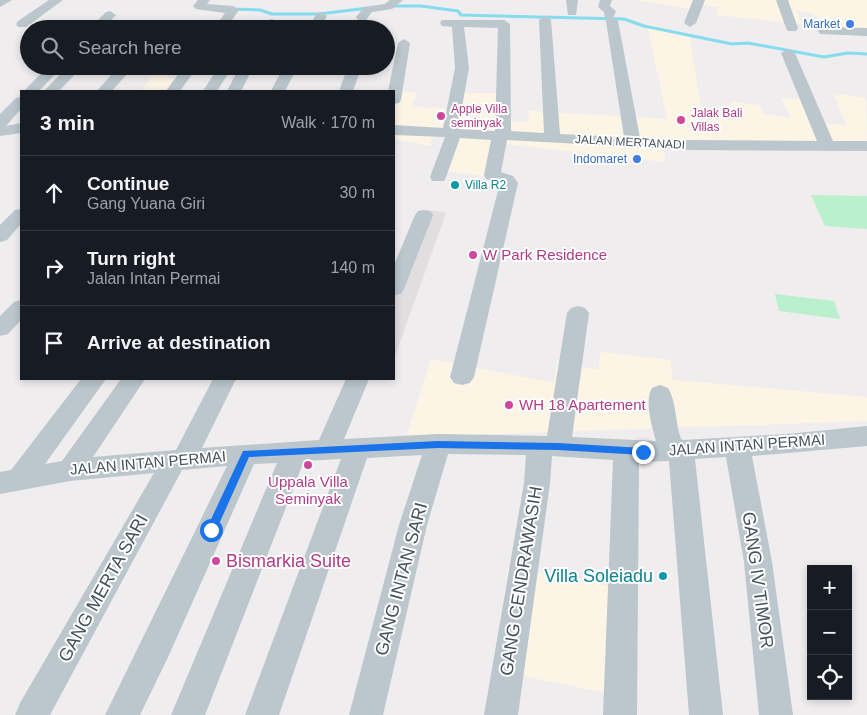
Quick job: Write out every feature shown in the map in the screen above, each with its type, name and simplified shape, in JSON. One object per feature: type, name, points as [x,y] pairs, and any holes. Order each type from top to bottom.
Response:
[{"type":"street","points":[[0,4],[6,0]]},
{"type":"street","points":[[28,20],[57,0]]},
{"type":"street","points":[[572,0],[572,13]]},
{"type":"street","points":[[606,0],[604,7],[610,11],[634,142]]},
{"type":"street","points":[[690,23],[700,0]]},
{"type":"street","points":[[782,0],[792,28]]},
{"type":"street","points":[[362,17],[368,9],[394,3]]},
{"type":"street","points":[[198,6],[208,9],[232,10],[225,20]]},
{"type":"street","points":[[105,20],[110,15]]},
{"type":"street","points":[[319,20],[321,16]]},
{"type":"street","points":[[545,20],[552,138]]},
{"type":"street","points":[[438,177],[452,133],[462,68],[452,24],[489,22],[504,24],[502,135],[492,175]]},
{"type":"street","points":[[824,31],[867,32]]},
{"type":"street","points":[[395,94],[404,43]]},
{"type":"street","points":[[788,54],[827,146]]},
{"type":"street","points":[[32,90],[47,75]]},
{"type":"street","points":[[52,90],[67,75]]},
{"type":"street","points":[[105,90],[119,75]]},
{"type":"street","points":[[174,90],[185,75]]},
{"type":"street","points":[[211,90],[220,75]]},
{"type":"street","points":[[235,90],[243,75]]},
{"type":"street","points":[[279,90],[287,75]]},
{"type":"street","points":[[346,90],[352,75]]},
{"type":"street","points":[[9,129],[20,103]]},
{"type":"street","name":"JALAN MERTANADI","points":[[395,130],[711,146],[867,146]]},
{"type":"street","points":[[492,175],[524,178]]},
{"type":"street","points":[[462,377],[509,183],[492,175]]},
{"type":"street","points":[[0,236],[20,215]]},
{"type":"street","points":[[395,287],[424,215]]},
{"type":"street","points":[[0,329],[20,308]]},
{"type":"street","name":"GANG CENDRAWASIH","points":[[501,715],[537,483],[549,446],[578,313]]},
{"type":"street","points":[[9,481],[93,380]]},
{"type":"street","points":[[70,470],[132,380]]},
{"type":"street","name":"GANG MERTA SARI","points":[[32,715],[223,380]]},
{"type":"street","points":[[327,450],[357,380]]},
{"type":"street","points":[[660,394],[664,421],[677,449],[706,715]]},
{"type":"street","name":"JALAN INTAN PERMAI","points":[[9,481],[70,470],[295,451],[438,444],[549,446],[626,451],[866,439]]},
{"type":"street","name":"GANG INTAN SARI","points":[[366,715],[413,525],[438,444]]},
{"type":"street","name":"GANG IV TIMOR","points":[[737,446],[758,562],[776,715]]},
{"type":"street","points":[[262,715],[357,449]]},
{"type":"street","points":[[188,715],[295,451]]},
{"type":"street","points":[[620,715],[626,451]]},
{"type":"street","points":[[122,715],[158,644],[246,454]]},
{"type":"shaded area","points":[[638,0],[867,0],[867,29],[821,27],[813,13],[797,11],[802,24],[717,15],[718,7],[692,5],[692,9]]},
{"type":"shaded area","points":[[647,24],[689,34],[701,107],[731,110],[731,102],[759,105],[764,114],[790,118],[782,98],[807,99],[817,123],[846,125],[834,94],[866,98],[867,142],[664,141],[665,162],[497,143],[485,176],[445,171],[459,129],[434,127],[430,146],[395,139],[395,91],[416,93],[412,107],[461,109],[462,93],[502,93],[502,121],[529,122],[528,111],[667,119]]},
{"type":"shaded area","points":[[153,75],[183,81],[178,90],[142,90]]},
{"type":"shaded area","points":[[431,210],[446,213],[395,356],[395,290]]},
{"type":"shaded area","points":[[601,352],[671,360],[672,380],[867,397],[867,421],[406,437],[431,359],[554,383],[557,362],[598,370]]},
{"type":"shaded area","points":[[508,567],[609,586],[606,693],[494,670]]},
{"type":"green space","points":[[811,195],[867,196],[867,229],[825,226]]},
{"type":"green space","points":[[775,294],[834,301],[840,319],[779,311]]},
{"type":"waterway","points":[[389,6],[421,6],[458,11],[461,15],[624,19],[644,26],[732,44],[748,43],[824,57],[848,53],[867,54]]},
{"type":"waterway","points":[[231,9],[260,10],[272,14],[319,14],[368,8]]},
{"type":"place","name":"Market","points":[[850,24]]},
{"type":"place","name":"Apple Villa seminyak","points":[[441,116]]},
{"type":"place","name":"Jalak Bali Villas","points":[[681,120]]},
{"type":"place","name":"Indomaret","points":[[637,159]]},
{"type":"place","name":"Villa R2","points":[[455,185]]},
{"type":"place","name":"W Park Residence","points":[[473,255]]},
{"type":"place","name":"WH 18 Apartement","points":[[509,405]]},
{"type":"place","name":"Uppala Villa Seminyak","points":[[308,465]]},
{"type":"place","name":"Bismarkia Suite","points":[[216,561]]},
{"type":"place","name":"Villa Soleiadu","points":[[663,576]]},
{"type":"route","points":[[211,530],[246,454],[438,444],[558,446],[643,452]]}]
